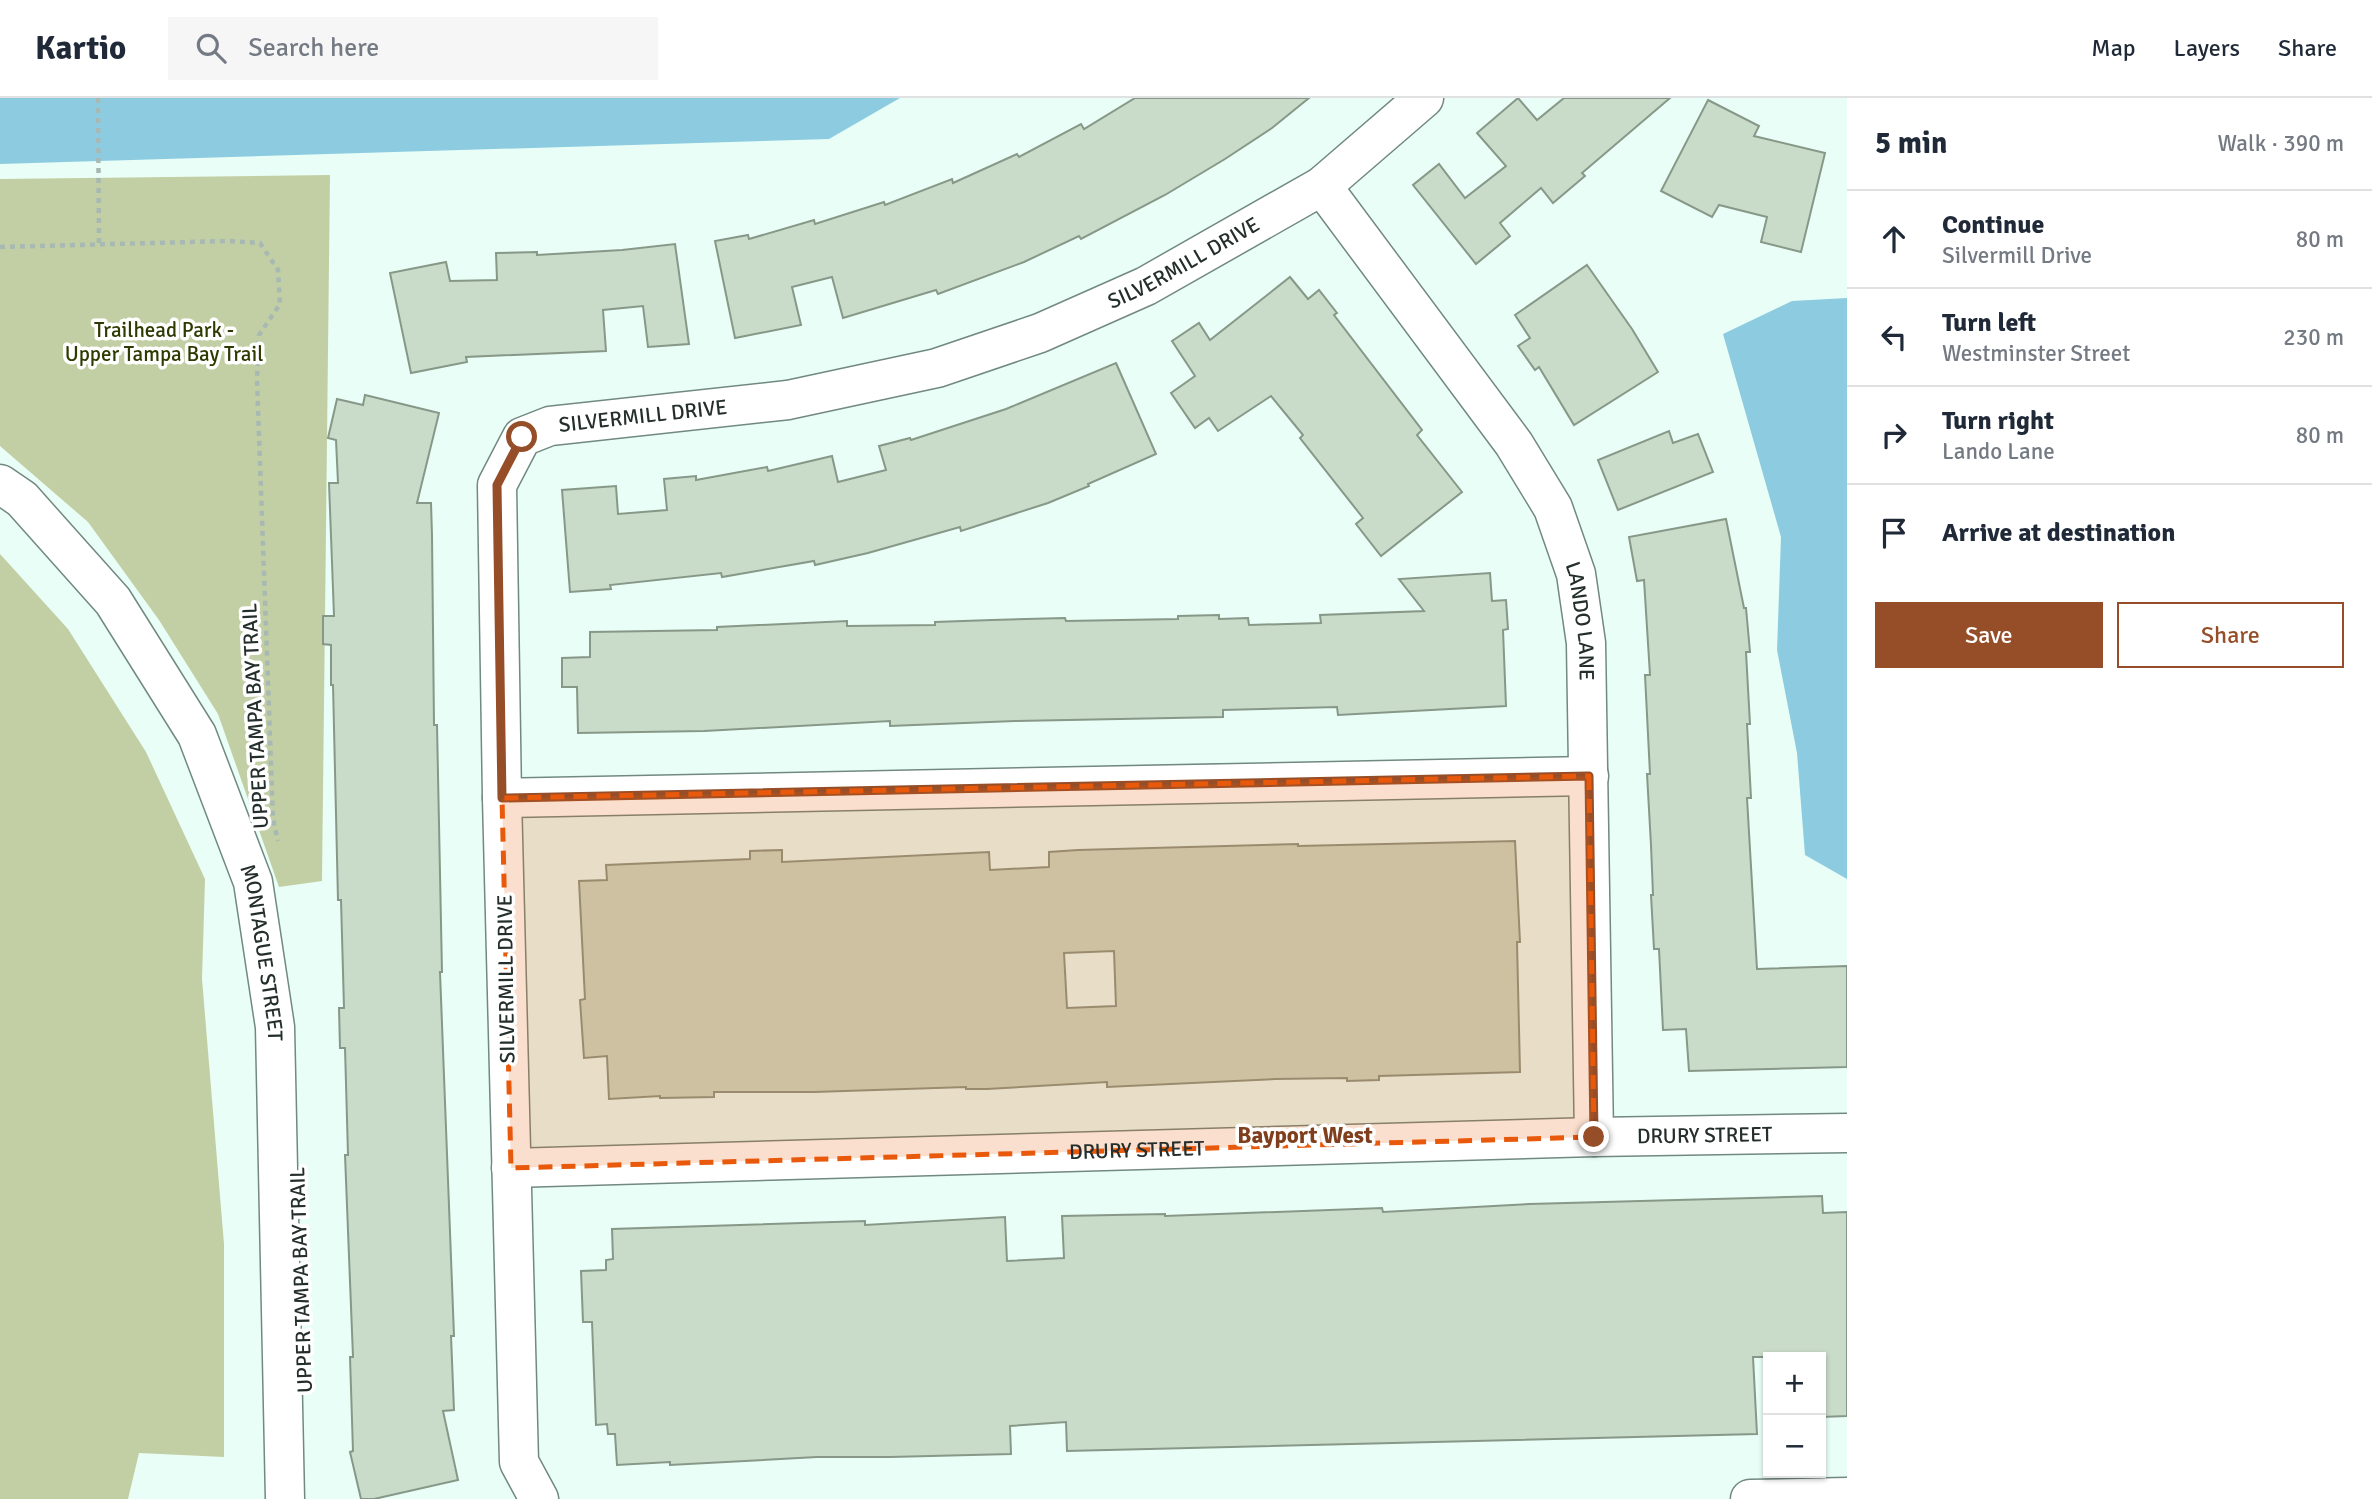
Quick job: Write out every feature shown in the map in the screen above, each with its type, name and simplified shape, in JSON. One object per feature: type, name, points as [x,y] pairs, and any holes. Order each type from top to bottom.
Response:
[{"type":"street","name":"SILVERMILL DRIVE","points":[[539,1499],[519,1462],[502,798],[497,485],[522,437],[550,425],[788,400],[937,368],[1040,333],[1146,286],[1322,186],[1424,98]]},
{"type":"street","name":"LANDO LANE","points":[[1322,186],[1514,444],[1553,508],[1576,574],[1586,643],[1594,1137]]},
{"type":"street","name":"MONTAGUE STREET","points":[[0,484],[22,499],[113,601],[197,735],[253,882],[275,1027],[285,1499]]},
{"type":"street","points":[[502,798],[1589,776]]},
{"type":"street","name":"DRURY STREET","points":[[511,1168],[1594,1137],[1847,1133]]},
{"type":"street","points":[[1750,1499],[1847,1497]]},
{"type":"path","points":[[98,98],[99,246]]},
{"type":"path","name":"UPPER TAMPA BAY TRAIL","points":[[0,247],[228,241],[260,243],[278,270],[280,304],[259,335],[257,380],[273,818],[279,846]]},
{"type":"highlighted area","points":[[1589,776],[1594,1137],[511,1168],[502,798]]},
{"type":"green space","name":"Trailhead Park - Upper Tampa Bay Trail","points":[[330,175],[322,881],[279,887],[218,714],[159,620],[88,522],[0,446],[0,179]]},
{"type":"green space","points":[[0,554],[68,629],[146,752],[205,879],[202,979],[224,1244],[224,1457],[139,1453],[128,1499],[0,1499]]},
{"type":"water","points":[[0,98],[900,98],[829,139],[0,164]]},
{"type":"water","points":[[1847,298],[1847,879],[1805,855],[1797,753],[1777,650],[1781,537],[1723,334],[1792,301]]},
{"type":"building","points":[[1135,98],[1309,98],[1272,128],[1225,159],[1165,195],[1081,239],[1079,236],[1024,262],[938,294],[936,290],[843,318],[832,277],[792,287],[801,325],[735,338],[715,241],[748,235],[749,239],[814,220],[815,224],[884,202],[885,205],[952,179],[953,183],[1017,154],[1019,157],[1081,124],[1084,129]]},
{"type":"building","points":[[1518,98],[1537,120],[1564,98],[1670,98],[1582,173],[1585,176],[1553,203],[1541,188],[1500,223],[1510,236],[1476,264],[1413,185],[1439,164],[1465,198],[1506,166],[1477,133]]},
{"type":"building","points":[[1708,100],[1759,126],[1754,136],[1825,153],[1801,252],[1761,242],[1767,217],[1719,205],[1712,217],[1661,191]]},
{"type":"building","points":[[675,244],[689,344],[648,347],[643,306],[603,310],[606,351],[466,357],[467,362],[411,373],[390,273],[446,262],[450,281],[497,280],[496,253],[537,252],[537,255]]},
{"type":"building","points":[[1587,265],[1632,329],[1658,372],[1574,425],[1539,367],[1535,370],[1518,346],[1530,338],[1515,315]]},
{"type":"building","points":[[1290,277],[1308,299],[1319,290],[1337,313],[1334,315],[1422,430],[1417,435],[1462,492],[1381,556],[1356,524],[1363,518],[1300,438],[1303,435],[1271,396],[1218,431],[1209,418],[1195,428],[1171,393],[1195,376],[1172,341],[1199,323],[1210,340]]},
{"type":"building","points":[[1116,363],[1156,454],[1088,484],[1089,486],[1048,503],[961,531],[960,527],[815,565],[814,561],[722,577],[721,573],[610,585],[611,589],[570,592],[562,490],[616,486],[618,514],[667,510],[664,479],[696,476],[696,480],[767,467],[768,471],[832,456],[838,482],[886,470],[879,446],[910,438],[911,440],[1006,409]]},
{"type":"building","points":[[365,395],[439,413],[417,503],[431,503],[440,972],[454,1336],[451,1336],[454,1410],[443,1411],[458,1480],[374,1499],[361,1499],[350,1452],[353,1451],[350,1357],[353,1357],[345,1155],[348,1155],[345,1048],[340,1048],[339,1008],[344,1008],[341,900],[338,900],[331,645],[323,644],[323,616],[334,616],[329,483],[338,483],[336,440],[328,438],[337,399],[363,405]]},
{"type":"building","points":[[1669,431],[1673,443],[1698,434],[1713,472],[1618,510],[1598,460]]},
{"type":"building","points":[[1726,519],[1746,608],[1750,652],[1746,652],[1751,798],[1747,798],[1757,969],[1847,966],[1847,1067],[1689,1071],[1686,1029],[1663,1030],[1659,949],[1654,949],[1651,895],[1647,774],[1650,774],[1645,675],[1650,675],[1644,580],[1637,581],[1629,537]]},
{"type":"building","points":[[1490,573],[1492,601],[1506,600],[1508,629],[1503,630],[1506,706],[1338,715],[1337,707],[1223,710],[1223,717],[890,726],[890,721],[704,731],[578,733],[577,687],[562,687],[562,658],[590,657],[590,632],[717,630],[717,627],[847,621],[847,626],[935,625],[935,622],[1065,618],[1066,621],[1178,619],[1178,616],[1219,615],[1219,619],[1248,618],[1249,625],[1321,623],[1320,615],[1424,611],[1399,579]]},
{"type":"building","points":[[1515,841],[1520,942],[1517,942],[1520,1072],[1379,1076],[1379,1080],[1275,1079],[1107,1087],[1107,1082],[987,1089],[966,1087],[714,1092],[714,1097],[609,1099],[607,1056],[584,1058],[580,1000],[585,999],[579,881],[607,880],[606,865],[750,859],[750,851],[782,850],[782,862],[989,852],[990,870],[1049,867],[1049,852]],"holes":[[[1114,951],[1116,1006],[1067,1008],[1064,953]]]},
{"type":"building","points":[[1822,1196],[1823,1213],[1847,1212],[1847,1416],[1826,1417],[1826,1352],[1763,1352],[1763,1357],[1753,1357],[1757,1434],[1067,1451],[1066,1422],[1010,1426],[1011,1454],[817,1457],[670,1465],[670,1462],[617,1465],[615,1434],[608,1434],[607,1424],[596,1425],[592,1322],[583,1322],[581,1271],[606,1270],[606,1260],[613,1259],[612,1229],[865,1221],[865,1225],[1005,1217],[1007,1261],[1064,1258],[1062,1216],[1165,1216],[1382,1208],[1383,1212],[1529,1204]]},
{"type":"district","name":"Bayport West","points":[[1305,1135]]},
{"type":"route","points":[[522,437],[497,485],[502,798],[1589,776],[1594,1137]]}]
